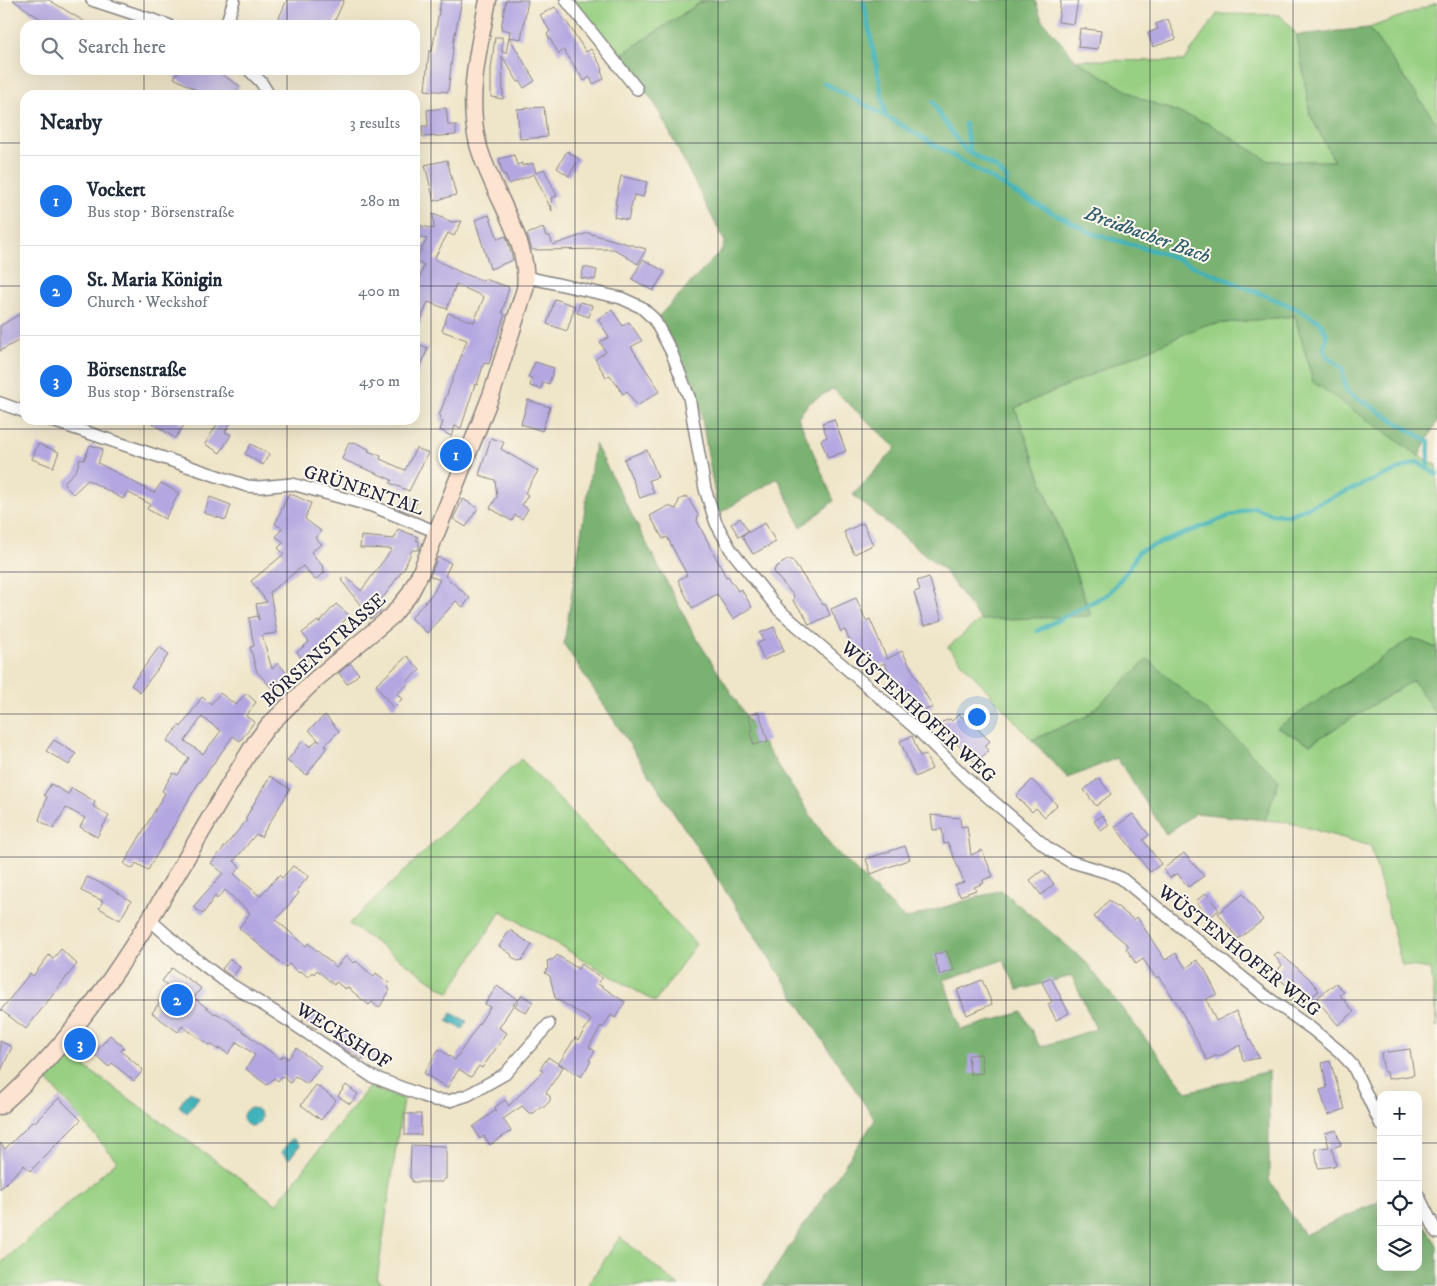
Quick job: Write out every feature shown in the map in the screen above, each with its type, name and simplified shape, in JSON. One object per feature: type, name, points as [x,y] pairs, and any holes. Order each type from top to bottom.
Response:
[{"type":"street","points":[[92,0],[153,20]]},
{"type":"street","points":[[228,20],[234,0]]},
{"type":"street","points":[[488,0],[476,72],[473,105],[474,126],[479,148],[520,246],[526,277]]},
{"type":"street","points":[[566,0],[637,88]]},
{"type":"street","points":[[255,75],[266,90]]},
{"type":"street","name":"BÖRSENSTRASSE","points":[[0,1106],[26,1082],[83,1017],[120,967],[255,743],[268,726],[316,679],[392,616],[410,595],[492,393],[523,297],[526,277]]},
{"type":"street","name":"WÜSTENHOFER WEG","points":[[526,277],[621,298],[641,307],[654,319],[671,351],[689,397],[705,489],[714,516],[731,550],[779,610],[921,733],[967,779],[1049,849],[1069,861],[1121,878],[1257,990],[1333,1046],[1354,1066],[1377,1116]]},
{"type":"street","points":[[0,403],[20,410]]},
{"type":"street","name":"GRÜNENTAL","points":[[65,425],[247,486],[259,487],[292,484],[378,508],[437,532]]},
{"type":"street","name":"WECKSHOF","points":[[150,920],[222,980],[289,1021],[364,1072],[392,1085],[434,1100],[449,1101],[468,1095],[505,1074],[549,1024]]},
{"type":"street","points":[[1422,1203],[1437,1233]]},
{"type":"green space","points":[[573,0],[710,0],[701,2],[618,57]]},
{"type":"green space","points":[[710,0],[1035,0],[1042,20],[1076,60],[1137,97],[1209,124],[1269,161],[1334,161],[1310,114],[1297,35],[1369,28],[1437,124],[1437,421],[1419,456],[1313,382],[1295,316],[1205,325],[1015,408],[1091,616],[980,620],[944,570],[853,495],[896,448],[833,389],[809,403],[798,417],[834,501],[801,527],[778,478],[718,514],[697,389],[659,316],[721,251],[725,242],[654,102],[618,57],[701,2]]},
{"type":"green space","points":[[1437,3],[1437,124],[1369,28]]},
{"type":"green space","points":[[1217,14],[1280,15],[1297,35],[1310,114],[1334,161],[1269,161],[1209,124],[1137,97],[1076,60],[1184,61]]},
{"type":"green space","points":[[1295,316],[1313,382],[1404,443],[1419,456],[1437,465],[1437,648],[1412,638],[1278,728],[1310,744],[1413,680],[1437,716],[1437,1027],[1431,969],[1402,965],[1371,846],[1287,822],[1265,820],[1279,780],[1148,659],[1087,716],[1032,740],[948,647],[980,620],[1091,615],[1015,408],[1205,325]]},
{"type":"green space","points":[[595,444],[692,631],[831,846],[905,919],[1001,890],[1085,961],[1187,1092],[1269,1071],[1269,1180],[1304,1235],[1377,1203],[1377,1271],[1422,1271],[1422,1221],[1437,1245],[1437,1286],[763,1286],[875,1120],[564,644]],"holes":[[[1003,960],[1018,990],[1072,976],[1096,1029],[1040,1047],[1022,1012],[961,1030],[944,980]]]},
{"type":"green space","points":[[1412,638],[1437,648],[1437,716],[1413,680],[1310,744],[1277,728]]},
{"type":"green space","points":[[1148,659],[1210,714],[1279,780],[1265,820],[1196,813],[1166,834],[1117,758],[1068,778],[1032,740],[1087,716]]},
{"type":"green space","points":[[521,759],[696,944],[655,1002],[501,911],[449,993],[349,924]]},
{"type":"green space","points":[[71,1057],[276,1204],[369,1087],[403,1099],[377,1280],[389,1286],[0,1286],[0,1264],[117,1161],[47,1080]]},
{"type":"green space","points":[[620,1237],[679,1286],[587,1286]]},
{"type":"water","points":[[451,1013],[467,1021],[463,1029],[447,1021]]},
{"type":"water","points":[[190,1091],[199,1097],[187,1113],[179,1106]]},
{"type":"water","points":[[252,1108],[258,1111],[261,1117],[258,1123],[252,1126],[246,1123],[243,1117],[246,1111]]},
{"type":"water","points":[[292,1138],[300,1145],[289,1159],[281,1152]]},
{"type":"building","points":[[13,0],[49,0],[82,20],[42,20]]},
{"type":"building","points":[[287,0],[344,0],[335,20],[278,20]]},
{"type":"building","points":[[441,0],[462,0],[454,39],[448,92],[425,90],[429,51],[432,51]]},
{"type":"building","points":[[506,0],[528,0],[521,39],[509,37],[510,31],[501,29]]},
{"type":"building","points":[[1061,0],[1078,0],[1074,24],[1058,22]]},
{"type":"building","points":[[555,7],[586,52],[591,49],[603,69],[601,71],[604,79],[593,84],[590,77],[584,81],[564,50],[559,54],[547,34],[550,31],[540,15]]},
{"type":"building","points":[[1168,19],[1176,39],[1153,47],[1148,33],[1158,29],[1156,24]]},
{"type":"building","points":[[1080,28],[1101,31],[1098,49],[1078,47]]},
{"type":"building","points":[[495,37],[502,37],[502,52],[506,53],[509,37],[535,81],[524,88],[520,81],[518,82],[502,56],[503,99],[491,97],[491,70]]},
{"type":"building","points":[[176,75],[223,75],[240,86],[237,90],[197,90],[174,78]]},
{"type":"building","points":[[544,107],[547,137],[520,139],[517,109]]},
{"type":"building","points":[[446,108],[448,125],[456,125],[456,135],[423,137],[422,126],[428,126],[427,110]]},
{"type":"building","points":[[567,151],[579,159],[569,176],[557,168]]},
{"type":"building","points":[[514,155],[517,165],[522,163],[522,166],[533,163],[536,173],[544,169],[557,196],[551,198],[552,211],[534,174],[509,184],[505,174],[503,175],[499,159]]},
{"type":"building","points":[[447,160],[456,195],[434,201],[425,165]]},
{"type":"building","points":[[621,176],[647,182],[643,197],[634,195],[628,220],[614,217]]},
{"type":"building","points":[[433,214],[452,222],[462,221],[454,236],[448,233],[434,259],[483,281],[484,279],[509,287],[502,313],[505,314],[489,364],[484,363],[461,428],[455,426],[451,436],[440,430],[443,422],[440,421],[441,416],[439,416],[467,340],[442,331],[448,313],[474,322],[484,297],[456,284],[447,309],[428,302],[420,323],[420,277],[424,265],[420,263],[420,252],[427,239],[420,237],[420,225],[434,229]]},
{"type":"building","points":[[489,215],[498,239],[506,236],[513,260],[490,269],[475,220]]},
{"type":"building","points":[[543,228],[546,236],[549,235],[553,245],[588,233],[646,249],[638,264],[614,249],[532,250],[527,234]]},
{"type":"building","points":[[643,259],[665,272],[653,291],[632,279]]},
{"type":"building","points":[[584,267],[597,270],[595,280],[581,278]]},
{"type":"building","points":[[555,299],[575,306],[567,331],[547,324]]},
{"type":"building","points":[[580,302],[592,305],[589,317],[577,313]]},
{"type":"building","points":[[612,310],[623,326],[629,322],[642,341],[631,347],[660,391],[637,406],[627,391],[623,394],[610,375],[606,377],[595,359],[606,352],[600,342],[609,337],[598,319]]},
{"type":"building","points":[[20,314],[20,340],[0,351],[0,326]]},
{"type":"building","points":[[420,345],[428,348],[420,368]]},
{"type":"building","points":[[535,362],[554,368],[549,384],[543,382],[541,389],[530,386],[532,378],[528,377]]},
{"type":"building","points":[[528,400],[550,407],[542,431],[521,424]]},
{"type":"building","points":[[834,419],[846,451],[828,458],[821,440],[827,437],[822,423]]},
{"type":"building","points":[[155,425],[184,425],[175,438]]},
{"type":"building","points":[[217,425],[229,425],[225,432],[231,435],[220,453],[205,444]]},
{"type":"building","points":[[491,438],[504,442],[501,449],[538,471],[525,493],[528,495],[522,505],[528,509],[522,519],[515,515],[512,521],[490,508],[497,497],[495,480],[479,475]]},
{"type":"building","points":[[349,442],[353,444],[354,442],[369,449],[368,451],[381,456],[380,459],[405,470],[416,448],[428,453],[409,491],[390,483],[392,480],[342,459]]},
{"type":"building","points":[[38,444],[59,452],[53,467],[32,459]]},
{"type":"building","points":[[251,444],[269,454],[263,465],[245,454]]},
{"type":"building","points":[[90,445],[103,449],[98,463],[154,493],[161,483],[179,493],[165,519],[147,509],[150,504],[127,492],[123,499],[88,480],[73,494],[65,486],[65,481],[76,471],[80,459],[84,460]]},
{"type":"building","points":[[647,450],[658,477],[649,480],[654,493],[640,498],[624,459]]},
{"type":"building","points":[[289,493],[311,503],[305,519],[321,531],[315,538],[322,544],[311,552],[325,572],[315,580],[303,566],[270,592],[277,633],[262,635],[272,669],[278,663],[291,678],[277,690],[279,696],[257,672],[250,647],[254,646],[249,618],[257,616],[259,620],[256,604],[267,602],[251,581],[284,554],[278,548],[284,542],[276,537],[282,528],[275,524]]},
{"type":"building","points":[[687,496],[698,515],[697,521],[726,577],[728,576],[738,591],[741,589],[752,607],[733,619],[717,594],[692,608],[678,580],[687,575],[667,537],[663,539],[650,516],[668,506],[676,509],[679,500]]},
{"type":"building","points":[[210,497],[231,505],[226,520],[204,513]]},
{"type":"building","points":[[405,497],[417,502],[412,514],[399,509]]},
{"type":"building","points":[[463,499],[478,508],[466,527],[453,519]]},
{"type":"building","points":[[740,518],[748,531],[739,537],[731,524]]},
{"type":"building","points":[[765,523],[776,542],[753,554],[742,536]]},
{"type":"building","points":[[863,523],[873,545],[854,554],[844,532]]},
{"type":"building","points":[[398,529],[418,537],[416,540],[419,541],[419,550],[412,550],[405,567],[377,606],[381,611],[371,619],[341,580],[345,576],[361,591],[392,549],[360,548],[361,536],[394,539]]},
{"type":"building","points":[[438,557],[451,563],[445,576],[470,598],[463,607],[456,601],[427,633],[411,618],[433,593],[440,580],[430,576]]},
{"type":"building","points":[[787,560],[792,560],[823,605],[825,604],[830,615],[809,625],[804,614],[793,601],[794,596],[774,573],[775,568]]},
{"type":"building","points":[[929,577],[942,620],[924,626],[914,592],[920,590],[917,581]]},
{"type":"building","points":[[856,598],[866,621],[870,619],[887,659],[902,651],[933,708],[921,710],[895,683],[884,663],[873,669],[863,650],[855,654],[845,630],[841,632],[831,609]]},
{"type":"building","points":[[336,604],[349,615],[321,646],[322,648],[305,662],[297,652],[309,642],[302,633],[318,621],[319,623]]},
{"type":"building","points":[[774,627],[784,651],[764,660],[757,644],[764,640],[760,633]]},
{"type":"building","points":[[159,647],[169,654],[140,692],[131,685]]},
{"type":"building","points":[[407,656],[420,670],[407,681],[409,683],[397,694],[402,699],[393,708],[376,685]]},
{"type":"building","points":[[350,663],[359,674],[347,684],[339,673]]},
{"type":"building","points":[[220,693],[236,705],[246,693],[256,702],[246,716],[254,722],[240,741],[233,736],[199,782],[148,870],[136,863],[133,869],[124,864],[165,793],[162,791],[173,773],[178,775],[189,758],[167,741],[179,725],[181,727],[202,697],[211,704]],"holes":[[[202,717],[221,731],[203,754],[185,741]]]},
{"type":"building","points":[[759,712],[768,741],[754,745],[750,731],[753,730],[748,715]]},
{"type":"building","points":[[959,714],[990,741],[985,746],[989,750],[976,763],[937,724],[950,719],[952,721]]},
{"type":"building","points":[[325,715],[339,731],[325,745],[327,747],[307,775],[287,761],[303,740],[310,747],[317,740],[320,742],[309,730]]},
{"type":"building","points":[[912,736],[920,756],[925,754],[932,769],[915,777],[900,741]]},
{"type":"building","points":[[54,740],[76,754],[69,765],[46,751]]},
{"type":"building","points":[[270,776],[290,789],[261,837],[256,834],[234,861],[240,867],[234,874],[260,896],[279,875],[282,878],[293,866],[309,876],[296,891],[299,893],[276,920],[306,946],[308,943],[336,967],[346,956],[354,963],[356,961],[374,977],[376,973],[390,984],[387,987],[390,990],[379,1008],[372,1002],[369,1005],[347,987],[345,989],[336,982],[334,985],[317,970],[308,977],[301,971],[299,973],[289,964],[286,967],[239,928],[250,913],[225,890],[217,899],[215,896],[203,914],[193,907],[223,873],[211,863],[247,820],[245,819]]},
{"type":"building","points":[[1099,778],[1111,794],[1096,806],[1084,790]]},
{"type":"building","points":[[1032,780],[1057,805],[1045,817],[1036,808],[1032,812],[1016,796]]},
{"type":"building","points":[[51,784],[68,794],[72,788],[95,802],[93,806],[109,816],[97,837],[80,827],[85,818],[66,808],[53,829],[39,820],[47,797],[44,795]]},
{"type":"building","points":[[1133,814],[1149,835],[1143,840],[1161,864],[1150,872],[1115,827]]},
{"type":"building","points":[[931,815],[960,818],[961,827],[967,826],[971,855],[982,850],[993,876],[983,880],[984,883],[974,887],[976,890],[960,896],[955,885],[964,882],[948,843],[944,844],[942,829],[933,830]]},
{"type":"building","points":[[1102,815],[1109,825],[1101,831],[1094,821]]},
{"type":"building","points":[[905,846],[910,859],[871,874],[866,859]]},
{"type":"building","points":[[1184,853],[1204,876],[1188,887],[1177,873],[1170,878],[1163,869]]},
{"type":"building","points":[[1043,870],[1054,884],[1041,895],[1030,880]]},
{"type":"building","points":[[87,877],[105,885],[131,901],[120,920],[99,908],[103,901],[81,891]]},
{"type":"building","points":[[1206,893],[1219,910],[1209,918],[1196,901]]},
{"type":"building","points":[[1243,894],[1263,920],[1238,939],[1218,913]]},
{"type":"building","points":[[1109,900],[1134,920],[1137,917],[1165,960],[1176,953],[1186,968],[1197,960],[1205,970],[1217,994],[1206,999],[1216,1021],[1236,1011],[1259,1058],[1243,1061],[1240,1045],[1218,1057],[1217,1055],[1207,1060],[1177,1003],[1158,976],[1156,978],[1143,959],[1136,964],[1126,948],[1129,946],[1094,917]]},
{"type":"building","points":[[510,930],[532,945],[522,960],[518,961],[499,946]]},
{"type":"building","points":[[61,949],[77,964],[26,1029],[1,1010],[30,973],[33,976],[49,955],[53,959]]},
{"type":"building","points":[[947,951],[954,970],[940,975],[934,955]]},
{"type":"building","points":[[1278,952],[1309,978],[1319,991],[1308,999],[1293,980],[1288,986],[1274,975],[1282,965],[1274,955]]},
{"type":"building","points":[[557,955],[578,969],[581,964],[602,978],[598,984],[625,1002],[615,1018],[611,1015],[603,1028],[601,1026],[589,1047],[595,1051],[581,1077],[559,1063],[575,1038],[578,1040],[591,1020],[555,998],[550,976],[545,973],[548,968],[547,961],[554,959]]},
{"type":"building","points":[[230,959],[240,967],[232,977],[222,969]]},
{"type":"building","points":[[172,968],[201,988],[194,998],[215,1014],[228,1020],[280,1059],[283,1055],[288,1059],[296,1048],[321,1066],[307,1084],[295,1076],[290,1083],[282,1076],[278,1081],[274,1078],[267,1085],[246,1069],[255,1055],[237,1042],[228,1054],[220,1048],[219,1050],[209,1045],[182,1026],[178,1032],[152,1013],[170,988],[162,981]]},
{"type":"building","points":[[1051,978],[1069,1013],[1056,1020],[1048,1004],[1052,1002],[1042,982]]},
{"type":"building","points":[[982,980],[992,1004],[967,1015],[957,990]]},
{"type":"building","points":[[1336,983],[1344,992],[1340,995],[1354,1012],[1338,1025],[1316,999]]},
{"type":"building","points":[[497,986],[517,999],[499,1028],[507,1033],[482,1068],[479,1066],[471,1077],[459,1069],[447,1088],[424,1073],[439,1049],[455,1060],[490,1007],[485,1004]]},
{"type":"building","points":[[522,995],[533,1002],[526,1013],[515,1006]]},
{"type":"building","points":[[310,1009],[323,1018],[316,1029],[302,1021]]},
{"type":"building","points":[[342,1028],[382,1053],[376,1063],[364,1056],[362,1060],[333,1042]]},
{"type":"building","points":[[110,1035],[124,1047],[121,1051],[143,1070],[134,1081],[112,1063],[109,1067],[94,1054]]},
{"type":"building","points":[[0,1041],[12,1047],[0,1073]]},
{"type":"building","points":[[1410,1049],[1414,1075],[1388,1079],[1387,1072],[1384,1072],[1381,1053]]},
{"type":"building","points":[[981,1054],[983,1073],[970,1074],[968,1055]]},
{"type":"building","points":[[548,1057],[563,1067],[546,1093],[550,1096],[550,1101],[534,1113],[529,1113],[522,1106],[503,1119],[511,1131],[490,1145],[484,1136],[480,1139],[473,1127],[496,1110],[495,1107],[505,1100],[509,1106],[543,1071],[540,1069]]},
{"type":"building","points":[[1330,1061],[1345,1109],[1328,1115],[1320,1090],[1327,1088],[1322,1063]]},
{"type":"building","points":[[316,1085],[336,1100],[321,1120],[301,1105]]},
{"type":"building","points":[[346,1085],[358,1094],[350,1104],[338,1096]]},
{"type":"building","points":[[59,1098],[81,1120],[30,1171],[24,1165],[0,1189],[0,1143],[5,1149]]},
{"type":"building","points":[[405,1114],[421,1114],[421,1135],[405,1135]]},
{"type":"building","points":[[1336,1130],[1341,1145],[1332,1148],[1336,1166],[1318,1168],[1315,1149],[1329,1147],[1325,1133]]},
{"type":"building","points":[[411,1145],[446,1146],[446,1179],[443,1179],[443,1182],[412,1182],[410,1178]]},
{"type":"waterway","name":"Breidbacher Bach","points":[[864,3],[886,116],[1017,194],[1094,234],[1162,253],[1298,309],[1320,322],[1327,334],[1324,349],[1327,356],[1342,368],[1346,391],[1429,442],[1428,469],[1437,474]]},
{"type":"waterway","points":[[824,83],[886,116]]},
{"type":"waterway","points":[[933,101],[940,116],[964,149],[996,168],[1007,179],[1006,187]]},
{"type":"waterway","points":[[965,124],[970,152]]},
{"type":"waterway","points":[[1037,631],[1108,594],[1128,570],[1139,551],[1253,507],[1272,514],[1289,515],[1417,462],[1428,469]]},
{"type":"place","name":"Vockert","points":[[456,455]]},
{"type":"place","name":"St. Maria Königin","points":[[177,1000]]},
{"type":"place","name":"Börsenstraße","points":[[80,1044]]}]
